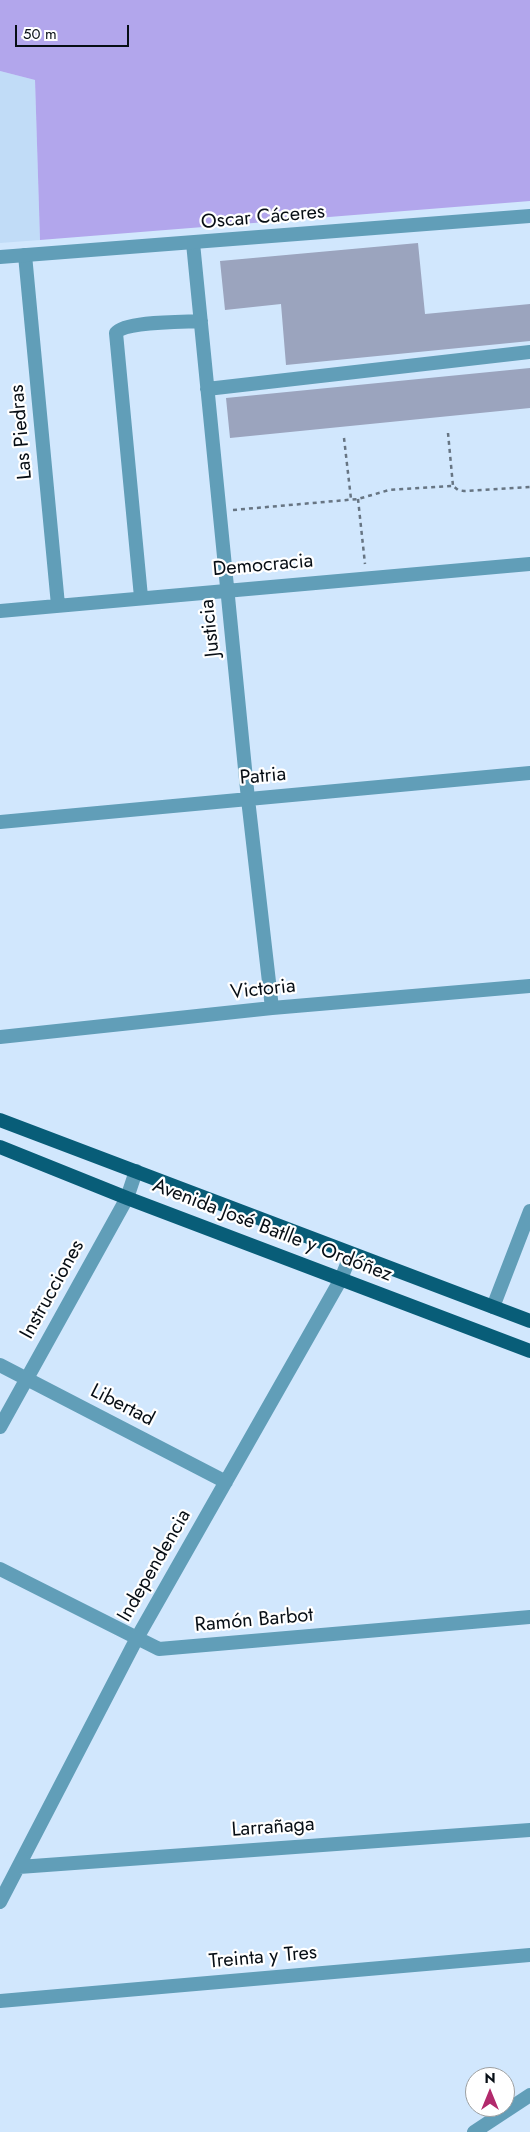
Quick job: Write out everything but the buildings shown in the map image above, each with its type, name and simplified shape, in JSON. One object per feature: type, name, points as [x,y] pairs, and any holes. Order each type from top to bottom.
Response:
[{"type":"main road","name":"Avenida José Batlle y Ordóñez","points":[[0,1120],[136,1170],[530,1322]]},
{"type":"main road","name":"Avenida José Batlle y Ordóñez","points":[[0,1147],[127,1198],[530,1351]]},
{"type":"street","name":"Oscar Cáceres","points":[[0,257],[530,216]]},
{"type":"street","name":"Justicia","points":[[194,243],[200,321],[248,799],[272,1008]]},
{"type":"street","name":"Las Piedras","points":[[25,255],[58,605]]},
{"type":"street","points":[[141,597],[116,333],[130,326],[200,321]]},
{"type":"street","points":[[207,389],[530,352]]},
{"type":"street","name":"Democracia","points":[[0,611],[227,589],[530,564]]},
{"type":"street","name":"Patria","points":[[0,822],[530,773]]},
{"type":"street","name":"Victoria","points":[[0,1037],[272,1008],[530,986]]},
{"type":"street","name":"Instrucciones","points":[[0,1427],[127,1198],[136,1170]]},
{"type":"street","points":[[493,1307],[530,1211]]},
{"type":"street","name":"Independencia","points":[[0,1902],[137,1638],[341,1279],[351,1254]]},
{"type":"street","name":"Libertad","points":[[0,1365],[226,1482]]},
{"type":"street","name":"Ramón Barbot","points":[[0,1569],[159,1649],[530,1617]]},
{"type":"street","name":"Larrañaga","points":[[19,1867],[530,1830]]},
{"type":"street","name":"Treinta y Tres","points":[[0,2001],[530,1955]]},
{"type":"street","points":[[474,2132],[530,2094]]},
{"type":"path","points":[[448,433],[453,486]]},
{"type":"path","points":[[344,438],[351,500]]},
{"type":"path","points":[[220,512],[351,500],[389,490],[453,486],[458,490],[464,491],[530,487]]},
{"type":"path","points":[[358,499],[367,578]]},
{"type":"shaded area","points":[[0,0],[530,0],[530,201],[40,240],[35,80],[0,71]]},
{"type":"shaded area","points":[[0,71],[35,80],[40,240],[0,243]]}]
